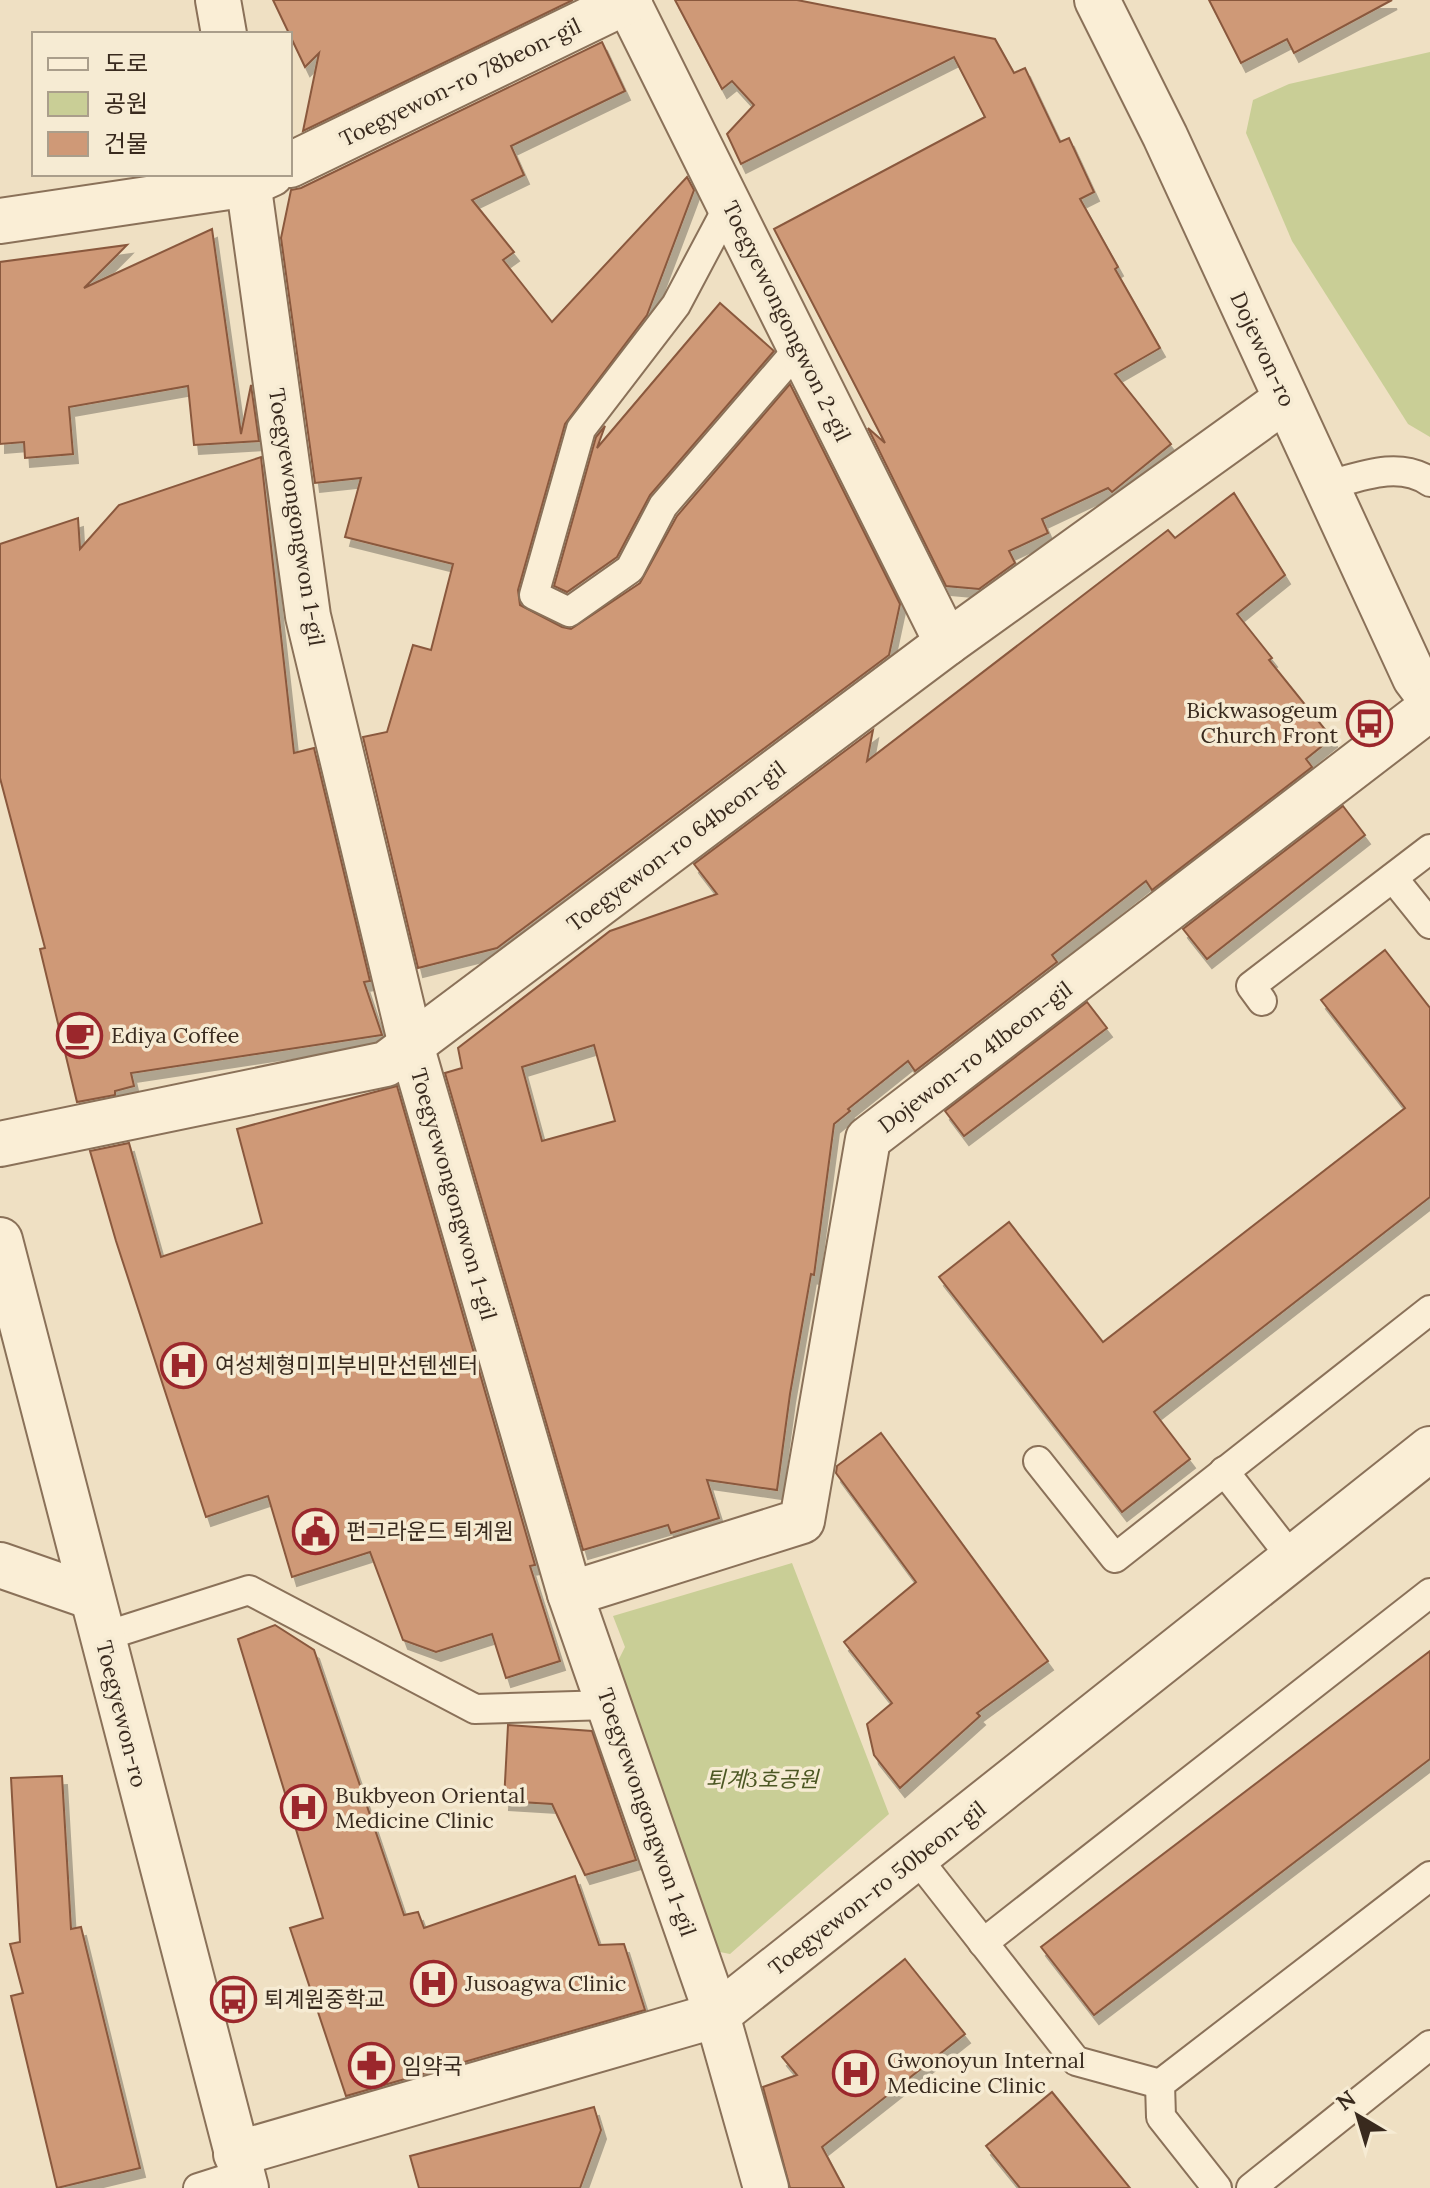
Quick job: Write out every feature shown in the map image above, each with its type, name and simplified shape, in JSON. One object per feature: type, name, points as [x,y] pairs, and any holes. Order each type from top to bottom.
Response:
[{"type":"street","points":[[218,0],[224,32]]},
{"type":"street","name":"Toegyewon-ro 78beon-gil","points":[[292,164],[628,0]]},
{"type":"street","name":"Toegyewongongwon 2-gil","points":[[628,0],[947,643]]},
{"type":"street","name":"Dojewon-ro","points":[[1097,0],[1165,136],[1415,678],[1430,698]]},
{"type":"street","points":[[0,221],[256,177]]},
{"type":"street","name":"Toegyewongongwon 1-gil","points":[[256,177],[308,616],[411,1045],[570,1594],[717,2015],[766,2188]]},
{"type":"street","name":"Toegyewon-ro 64beon-gil","points":[[0,1144],[386,1064],[947,643],[1286,399]]},
{"type":"street","name":"Dojewon-ro 41beon-gil","points":[[570,1594],[802,1521],[868,1139],[1430,708]]},
{"type":"street","name":"Toegyewon-ro","points":[[0,1240],[241,2172]]},
{"type":"street","name":"Toegyewon-ro 50beon-gil","points":[[241,2172],[717,2015],[1430,1449]]},
{"type":"street","points":[[0,1565],[97,1617]]},
{"type":"lane","points":[[729,205],[676,305],[581,429],[534,595],[569,612],[630,569],[663,506],[800,347]]},
{"type":"lane","points":[[1326,486],[1385,470],[1425,478],[1430,482]]},
{"type":"lane","points":[[1262,1001],[1251,986],[1430,849]]},
{"type":"lane","points":[[1393,878],[1430,924]]},
{"type":"lane","points":[[1038,1461],[1115,1558],[1430,1310]]},
{"type":"lane","points":[[1224,1471],[1292,1558]]},
{"type":"lane","points":[[97,1617],[249,1590],[475,1709],[609,1705]]},
{"type":"lane","points":[[983,1943],[1430,1593]]},
{"type":"lane","points":[[916,1857],[1076,2061],[1160,2084]]},
{"type":"lane","points":[[1160,2084],[1427,1885]]},
{"type":"lane","points":[[1251,2188],[1430,2045]]},
{"type":"lane","points":[[1160,2084],[1161,2117],[1217,2188]]},
{"type":"lane","points":[[198,2188],[241,2172]]},
{"type":"green space","points":[[1430,52],[1430,437],[1408,424],[1292,241],[1246,133],[1253,100],[1289,84]]},
{"type":"green space","name":"퇴계3호공원","points":[[792,1563],[889,1814],[730,1954],[710,1950],[612,1673],[625,1647],[613,1616]]},
{"type":"building","points":[[273,0],[573,0],[303,131],[319,53],[305,67],[292,40],[292,32],[288,32]]},
{"type":"building","points":[[675,0],[797,0],[995,39],[1014,73],[1025,68],[1060,142],[1069,138],[1094,192],[1080,199],[1160,348],[1115,374],[1171,444],[1112,492],[1108,488],[1042,519],[1048,533],[1009,551],[1015,563],[979,589],[946,586],[868,428],[885,443],[774,229],[985,117],[954,57],[741,164],[727,134],[754,105],[732,81],[722,89]]},
{"type":"building","points":[[1209,0],[1392,0],[1294,53],[1287,39],[1241,63]]},
{"type":"building","points":[[602,42],[625,91],[511,146],[524,175],[472,200],[514,252],[503,260],[552,322],[687,177],[694,190],[647,315],[565,424],[518,590],[520,605],[571,629],[640,583],[677,516],[790,384],[900,604],[889,655],[497,948],[418,968],[363,737],[387,732],[413,645],[431,650],[453,564],[345,537],[361,478],[315,483],[281,238],[291,190],[301,188]]},
{"type":"building","points":[[212,229],[241,434],[251,385],[259,441],[194,445],[188,386],[69,407],[73,454],[25,458],[24,442],[0,444],[0,262],[127,245],[84,288]]},
{"type":"building","points":[[720,303],[774,351],[650,495],[617,557],[567,592],[554,586],[596,437],[605,426],[597,448]]},
{"type":"building","points":[[261,457],[294,753],[314,748],[370,981],[364,982],[382,1035],[131,1073],[134,1086],[115,1091],[115,1095],[77,1102],[40,949],[45,948],[0,778],[0,544],[78,518],[80,549],[119,505]]},
{"type":"building","points":[[1234,493],[1285,575],[1237,614],[1272,658],[1269,660],[1332,738],[1306,759],[1312,767],[1152,890],[1146,881],[1052,955],[1057,962],[915,1071],[908,1061],[834,1124],[814,1275],[811,1274],[790,1394],[777,1490],[707,1480],[719,1518],[671,1533],[668,1525],[583,1550],[445,1073],[462,1068],[458,1048],[610,931],[717,894],[694,864],[873,730],[867,761],[1168,530],[1175,538]],"holes":[[[594,1045],[615,1121],[542,1141],[522,1067]]]},
{"type":"building","points":[[1343,806],[1365,835],[1207,959],[1183,929]]},
{"type":"building","points":[[1385,950],[1430,1008],[1430,1197],[1154,1412],[1190,1459],[1122,1512],[939,1277],[1009,1222],[1103,1342],[1405,1108],[1321,1000]]},
{"type":"building","points":[[1087,1002],[1107,1028],[964,1136],[945,1111]]},
{"type":"building","points":[[397,1086],[535,1565],[530,1566],[560,1661],[506,1678],[492,1634],[436,1652],[403,1640],[370,1552],[292,1577],[268,1496],[206,1517],[116,1241],[90,1151],[129,1143],[161,1257],[262,1223],[237,1129]]},
{"type":"building","points":[[881,1433],[1048,1661],[977,1713],[980,1716],[900,1788],[874,1755],[867,1724],[892,1703],[844,1642],[916,1582],[836,1473],[837,1466]]},
{"type":"building","points":[[275,1625],[314,1650],[404,1915],[418,1912],[424,1928],[575,1876],[599,1945],[624,1944],[645,2010],[346,2096],[290,1928],[323,1918],[238,1639]]},
{"type":"building","points":[[1430,1651],[1430,1759],[1094,2015],[1041,1947]]},
{"type":"building","points":[[508,1725],[592,1731],[636,1860],[585,1875],[552,1804],[504,1801]]},
{"type":"building","points":[[62,1776],[71,1929],[81,1927],[140,2168],[57,2188],[11,1996],[23,1993],[10,1944],[20,1942],[11,1778]]},
{"type":"building","points":[[905,1959],[965,2034],[822,2147],[844,2188],[790,2188],[763,2087],[797,2075],[782,2057]]},
{"type":"building","points":[[1052,2092],[1130,2188],[1020,2188],[986,2146]]},
{"type":"building","points":[[594,2107],[601,2130],[580,2188],[419,2188],[410,2156]]},
{"type":"place","name":"Bickwasogeum Church Front","points":[[1369,723]]},
{"type":"place","name":"Ediya Coffee","points":[[80,1035]]},
{"type":"place","name":"여성체형미피부비만선텐센터","points":[[184,1365]]},
{"type":"place","name":"펀그라운드 퇴계원","points":[[315,1531]]},
{"type":"place","name":"Bukbyeon Oriental Medicine Clinic","points":[[304,1808]]},
{"type":"place","name":"Jusoagwa Clinic","points":[[434,1983]]},
{"type":"place","name":"퇴계원중학교","points":[[233,1999]]},
{"type":"place","name":"임약국","points":[[371,2066]]},
{"type":"place","name":"Gwonoyun Internal Medicine Clinic","points":[[856,2073]]}]
